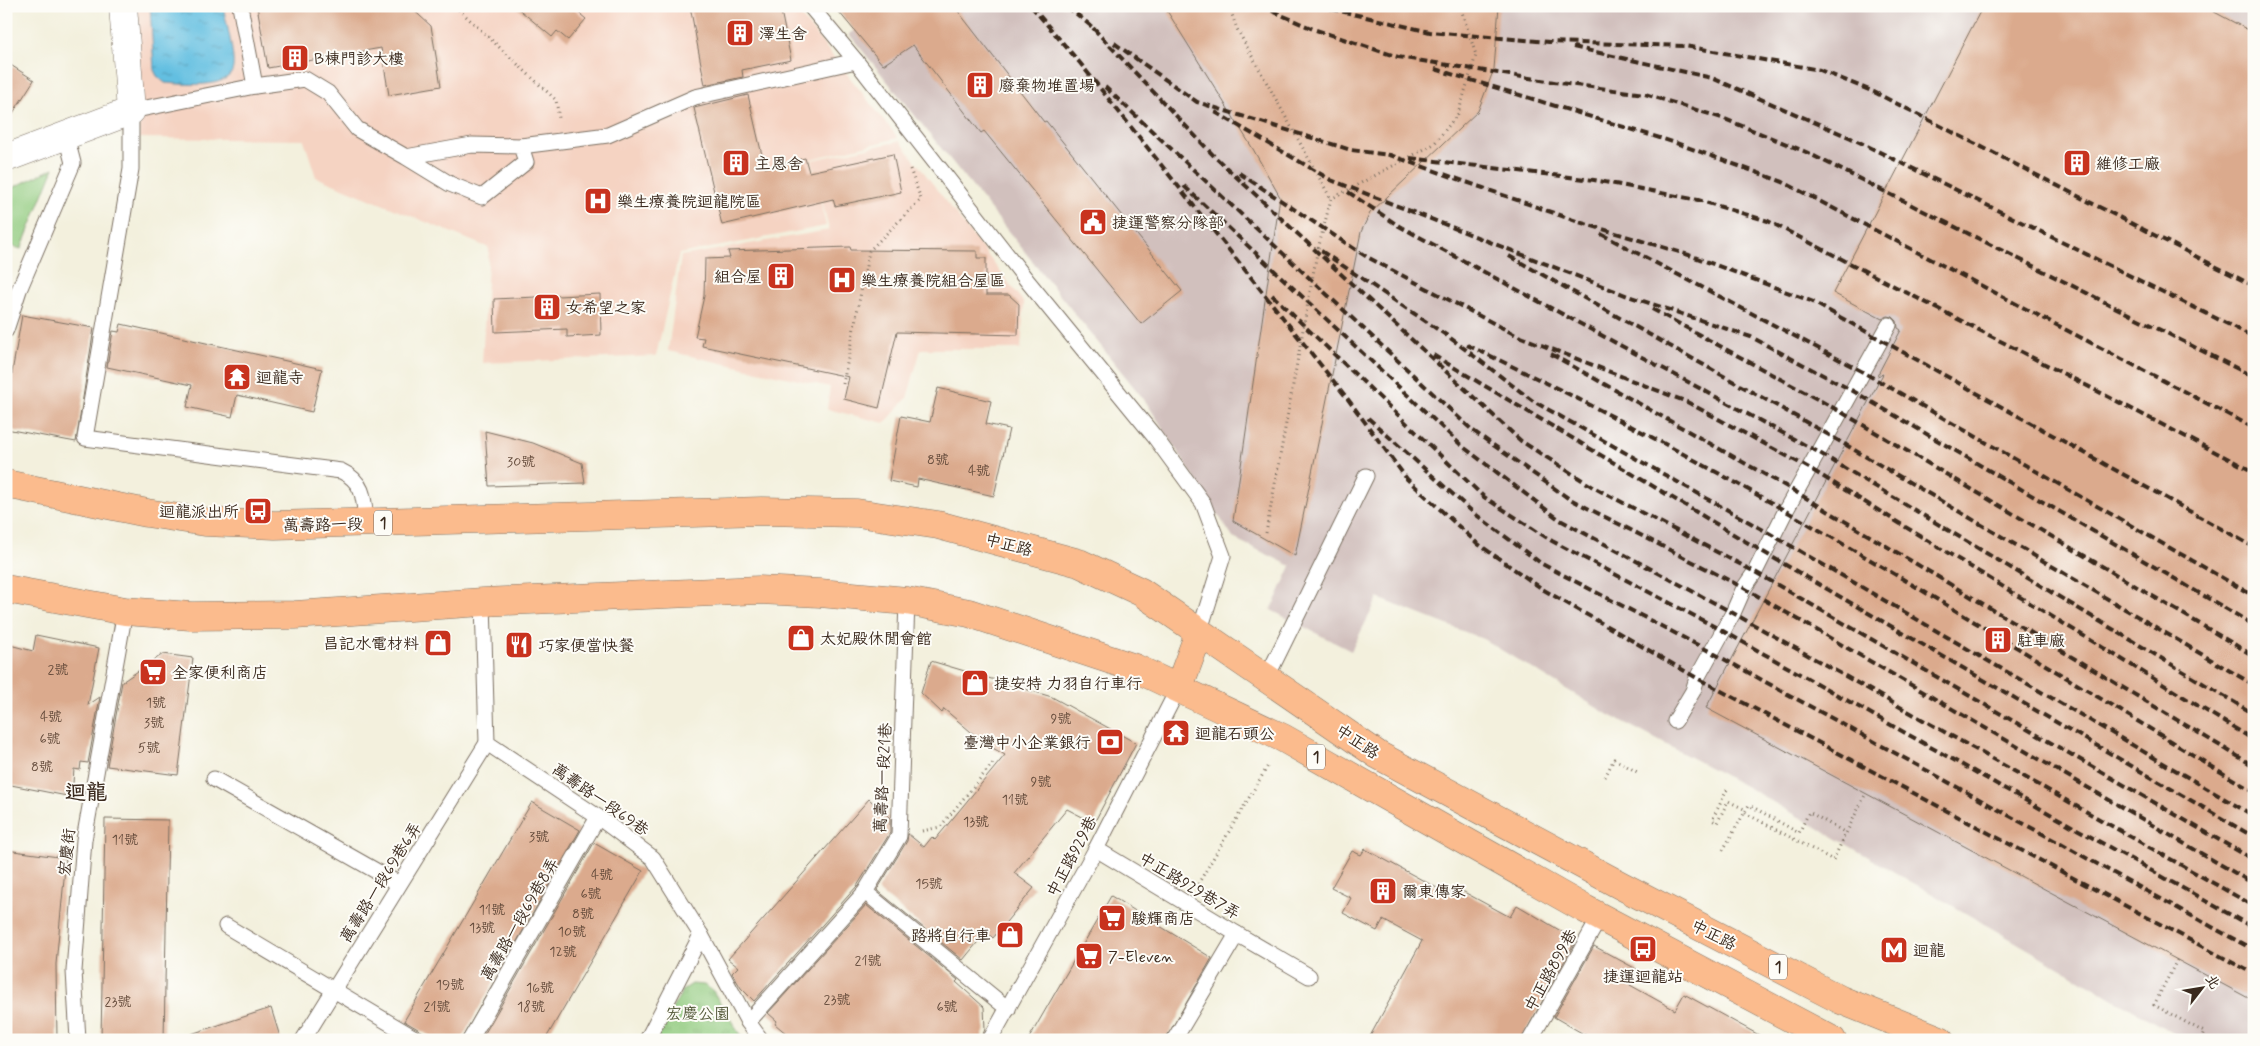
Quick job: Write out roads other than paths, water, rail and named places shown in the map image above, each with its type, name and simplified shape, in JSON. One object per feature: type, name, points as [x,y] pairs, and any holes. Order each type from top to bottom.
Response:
[{"type":"main road","name":"萬壽路一段","points":[[6,484],[147,513],[205,522],[275,525],[762,511]]},
{"type":"main road","name":"中正路","points":[[762,511],[857,513],[938,525],[1080,563],[1141,592],[1378,755],[1577,862],[1842,1000],[1940,1040]]},
{"type":"main road","name":"1","points":[[6,589],[125,610],[191,616],[295,616],[483,602]]},
{"type":"main road","name":"中正路","points":[[483,602],[759,590],[820,593],[907,601],[968,614],[1017,628],[1135,668],[1179,687],[1283,738],[1803,1033],[1832,1040]]},
{"type":"main road","points":[[1179,687],[1199,633]]},
{"type":"street","points":[[6,158],[131,111],[123,6]]},
{"type":"lane","points":[[240,6],[254,86]]},
{"type":"lane","points":[[810,6],[856,61],[1029,283],[1154,436],[1203,503],[1223,556],[1199,633]]},
{"type":"lane","points":[[406,157],[472,145],[521,146],[608,135],[695,97],[856,61]]},
{"type":"lane","points":[[366,523],[360,487],[356,480],[341,471],[84,438],[131,169],[131,111],[254,86],[305,79],[328,93],[357,130],[450,184],[482,197],[526,162],[521,146]]},
{"type":"lane","points":[[6,330],[19,290],[73,163],[66,136]]},
{"type":"lane","points":[[1675,720],[1693,691],[1698,678],[1734,613],[1744,588],[1888,325]]},
{"type":"lane","points":[[1266,679],[1366,476]]},
{"type":"lane","name":"萬壽路一段21巷","points":[[748,1022],[865,892],[900,836],[907,601]]},
{"type":"lane","points":[[483,602],[487,743]]},
{"type":"lane","name":"宏慶街","points":[[78,1040],[74,971],[84,840],[125,610]]},
{"type":"lane","name":"中正路929巷","points":[[990,1040],[1096,849],[1179,687]]},
{"type":"lane","name":"萬壽路一段69巷","points":[[487,743],[598,816],[653,858],[701,935],[748,1022],[761,1040]]},
{"type":"lane","name":"萬壽路一段69巷6弄","points":[[303,1040],[487,743]]},
{"type":"lane","points":[[214,779],[399,884]]},
{"type":"lane","name":"萬壽路一段69巷8弄","points":[[470,1040],[598,816]]},
{"type":"lane","name":"中正路929巷7弄","points":[[1096,849],[1237,934],[1174,1040]]},
{"type":"lane","points":[[865,892],[1008,1008]]},
{"type":"lane","name":"中正路899巷","points":[[1530,1040],[1600,917]]},
{"type":"lane","points":[[226,926],[418,1040]]},
{"type":"lane","points":[[1237,934],[1309,976]]},
{"type":"lane","points":[[647,1040],[701,935]]},
{"type":"water","points":[[150,6],[223,6],[233,55],[233,68],[230,75],[214,83],[165,83],[157,76],[154,70]]},
{"type":"railway","points":[[1031,6],[1080,63],[1347,398],[1407,479],[1478,544],[1544,590],[1697,678],[2254,974]]},
{"type":"railway","points":[[1067,6],[1097,31]]},
{"type":"railway","points":[[1261,6],[1313,29],[1398,57],[1560,83],[1645,94],[1722,118],[1806,152],[2254,377]]},
{"type":"railway","points":[[1319,6],[1430,32],[1549,42],[1685,46],[1820,70],[1874,92],[2254,286]]},
{"type":"railway","points":[[1093,28],[1216,158],[1521,441],[1593,487],[1755,572],[2254,860]]},
{"type":"railway","points":[[1114,43],[1197,102],[1351,150],[1390,155],[1579,222],[1689,255],[1811,301],[2254,547]]},
{"type":"railway","points":[[1573,47],[1712,78],[1851,138],[2254,337]]},
{"type":"railway","points":[[1435,69],[1676,143],[1783,182],[2254,428]]},
{"type":"railway","points":[[1105,87],[1472,430],[1568,498],[1744,588],[2254,884]]},
{"type":"railway","points":[[1215,112],[1331,180],[1628,296],[1751,337],[1853,391],[2254,625]]},
{"type":"railway","points":[[1410,158],[1594,180],[1698,200],[1768,221],[2254,472]]},
{"type":"railway","points":[[1239,173],[1367,257],[1516,335],[1687,402],[1809,468],[2254,740]]},
{"type":"railway","points":[[1184,186],[1462,446],[1560,520],[1733,613],[2254,906]]},
{"type":"railway","points":[[1348,192],[1399,226],[1818,452],[2254,714]]},
{"type":"railway","points":[[1601,234],[1863,372],[2254,596]]},
{"type":"railway","points":[[1321,251],[1449,337],[1533,401],[1774,536],[2254,816]]},
{"type":"railway","points":[[1509,256],[1829,435],[2254,685]]},
{"type":"railway","points":[[1272,295],[1484,497],[1552,541],[1723,631],[2254,928]]},
{"type":"railway","points":[[1652,309],[1841,412],[2254,656]]},
{"type":"railway","points":[[1467,345],[1569,394],[1669,446],[1768,501],[1964,615],[2254,792]]},
{"type":"railway","points":[[1551,354],[1796,492],[2254,766]]},
{"type":"railway","points":[[1433,355],[1765,553],[2254,837]]},
{"type":"railway","points":[[1368,418],[1475,514],[1542,564],[1711,652],[2254,950]]},
{"type":"place","name":"澤生舍","points":[[740,33]]},
{"type":"place","name":"B棟門診大樓","points":[[295,58]]},
{"type":"place","name":"廢棄物堆置場","points":[[980,85]]},
{"type":"place","name":"主恩舍","points":[[736,163]]},
{"type":"place","name":"維修工廠","points":[[2077,163]]},
{"type":"place","name":"樂生療養院迴龍院區","points":[[598,201]]},
{"type":"place","name":"捷運警察分隊部","points":[[1093,222]]},
{"type":"place","name":"組合屋","points":[[781,276]]},
{"type":"place","name":"樂生療養院組合屋區","points":[[842,280]]},
{"type":"place","name":"女希望之家","points":[[547,307]]},
{"type":"place","name":"迴龍寺","points":[[237,377]]},
{"type":"place","name":"迴龍派出所","points":[[258,511]]},
{"type":"place","name":"太妃殿休閒會館","points":[[801,638]]},
{"type":"place","name":"駐車廠","points":[[1998,640]]},
{"type":"place","name":"昌記水電材料","points":[[438,643]]},
{"type":"place","name":"巧家便當快餐","points":[[519,645]]},
{"type":"place","name":"全家便利商店","points":[[153,672]]},
{"type":"place","name":"捷安特 力羽自行車行","points":[[975,683]]},
{"type":"place","name":"迴龍石頭公","points":[[1176,733]]},
{"type":"place","name":"臺灣中小企業銀行","points":[[1110,742]]},
{"type":"place","name":"爾東傳家","points":[[1383,891]]},
{"type":"place","name":"駿輝商店","points":[[1112,918]]},
{"type":"place","name":"路將自行車","points":[[1010,935]]},
{"type":"place","name":"捷運迴龍站","points":[[1643,949]]},
{"type":"place","name":"迴龍","points":[[1894,950]]},
{"type":"place","name":"7-Eleven","points":[[1089,956]]},
{"type":"district","name":"迴龍","points":[[86,792]]},
{"type":"park label","name":"宏慶公園","points":[[698,1013]]}]
